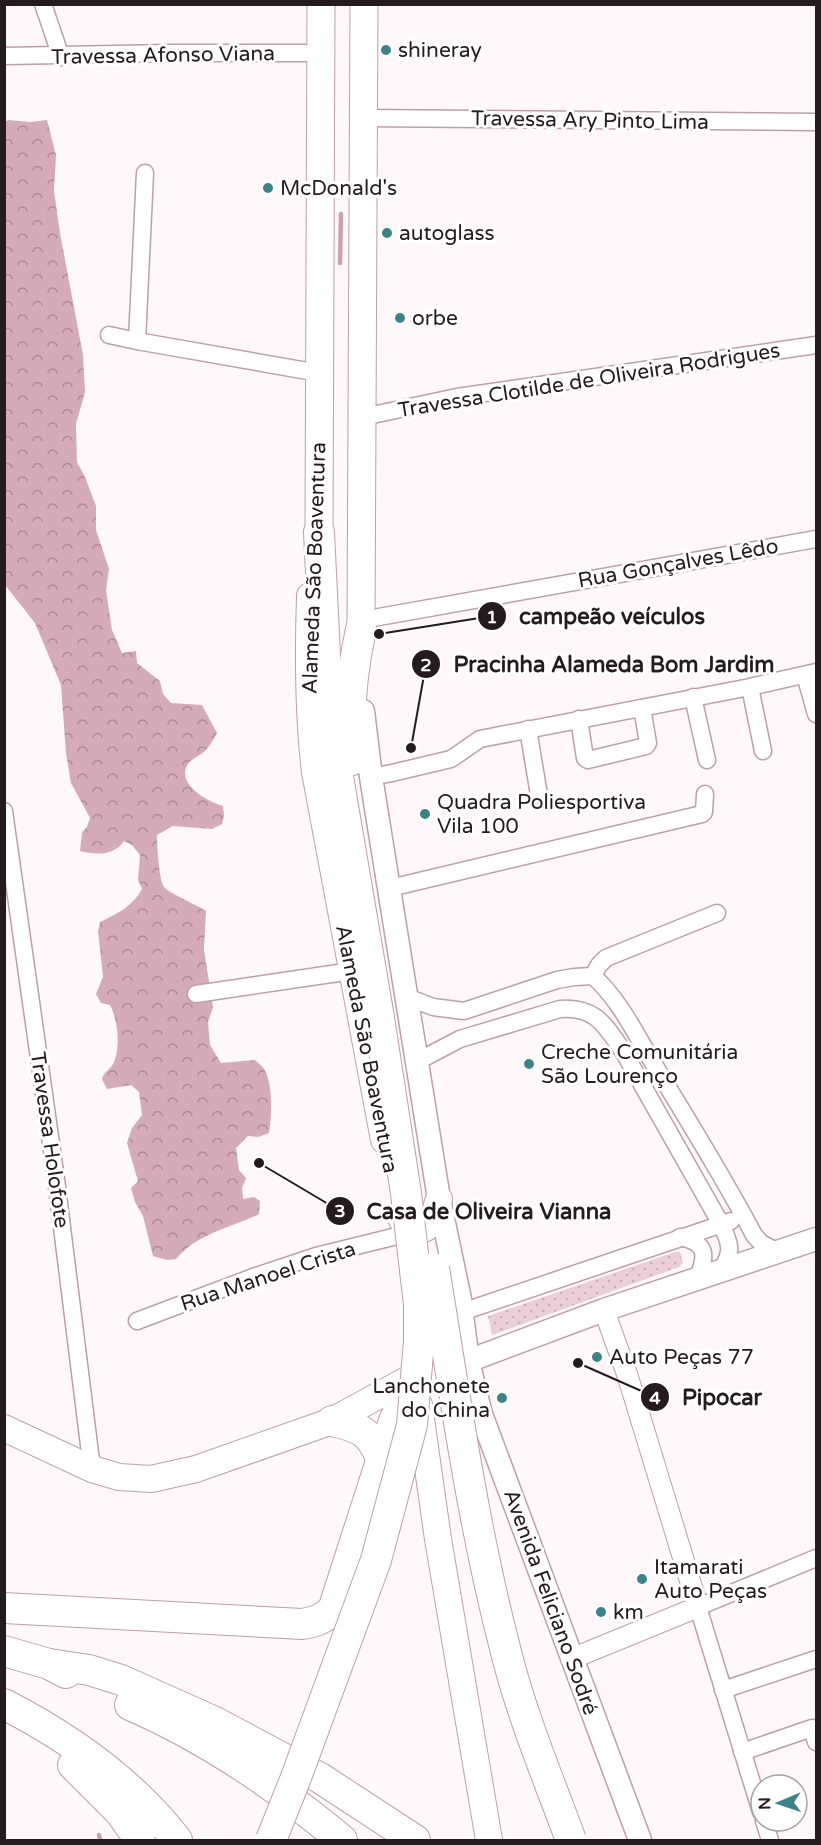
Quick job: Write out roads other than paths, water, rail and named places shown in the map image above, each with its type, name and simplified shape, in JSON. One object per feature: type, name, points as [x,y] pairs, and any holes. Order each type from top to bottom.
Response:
[{"type":"highway","name":"Alameda São Boaventura","points":[[319,532],[321,4]]},
{"type":"highway","name":"Alameda São Boaventura","points":[[362,624],[364,4]]},
{"type":"highway","points":[[271,1840],[296,1780],[376,1560],[412,1425],[419,1341],[419,1305],[406,1193],[393,1011],[335,759],[327,696],[319,532]]},
{"type":"highway","points":[[362,624],[354,665],[350,744],[448,1356],[483,1552],[506,1653],[529,1727],[572,1840]]},
{"type":"highway","points":[[4,1608],[303,1624],[325,1617],[333,1610],[394,1421],[416,1375]]},
{"type":"highway","points":[[332,1420],[354,1426],[367,1434],[375,1443],[381,1458]]},
{"type":"highway","points":[[4,1651],[121,1680],[215,1722],[320,1778],[415,1840]]},
{"type":"highway","points":[[49,1664],[194,1737],[269,1785],[342,1840]]},
{"type":"highway","points":[[8,1706],[104,1795],[140,1840]]},
{"type":"highway","points":[[8,1706],[49,1728],[105,1767],[150,1809],[177,1840]]},
{"type":"main road","name":"Alameda São Boaventura","points":[[319,532],[312,556],[308,654],[315,772],[401,1235],[416,1375]]},
{"type":"main road","name":"Alameda São Boaventura","points":[[362,624],[363,706],[371,777],[390,888],[393,1011],[417,1061],[439,1199],[462,1312],[468,1361]]},
{"type":"main road","points":[[396,1207],[407,1227],[414,1230],[421,1229],[432,1222],[439,1199]]},
{"type":"main road","points":[[4,1428],[92,1469],[135,1479],[170,1476],[196,1469],[332,1420],[416,1375],[468,1361],[604,1310],[816,1239]]},
{"type":"main road","name":"Avenida Feliciano Sodré","points":[[468,1361],[481,1414],[640,1840]]},
{"type":"main road","points":[[416,1375],[438,1539],[489,1840]]},
{"type":"main road","points":[[332,1420],[394,1421],[408,1424],[423,1437]]},
{"type":"street","points":[[44,4],[62,57]]},
{"type":"street","name":"Travessa Afonso Viana","points":[[4,56],[321,53]]},
{"type":"street","name":"Travessa Ary Pinto Lima","points":[[364,118],[816,123]]},
{"type":"street","points":[[137,340],[145,173]]},
{"type":"street","points":[[109,335],[320,373]]},
{"type":"street","name":"Travessa Clotilde de Oliveira Rodrigues","points":[[363,417],[457,397],[816,345]]},
{"type":"street","name":"Rua Gonçalves Lêdo","points":[[362,624],[816,539]]},
{"type":"street","points":[[371,777],[451,759],[480,739],[811,674],[816,714]]},
{"type":"street","points":[[750,687],[762,751]]},
{"type":"street","points":[[693,698],[707,760]]},
{"type":"street","points":[[579,719],[585,758],[588,760],[646,746],[648,743],[642,708]]},
{"type":"street","points":[[528,729],[539,795]]},
{"type":"street","points":[[390,888],[702,814],[705,812],[705,794]]},
{"type":"street","name":"Travessa Holofote","points":[[4,811],[13,924],[56,1179],[92,1469]]},
{"type":"street","points":[[593,976],[606,958],[717,913]]},
{"type":"street","points":[[196,994],[352,971]]},
{"type":"street","points":[[393,1011],[433,1007],[464,1011],[556,980],[593,976],[604,986],[619,1007],[760,1243],[778,1252]]},
{"type":"street","points":[[417,1061],[460,1040],[560,1009],[576,1008],[593,1014],[606,1026],[623,1051],[721,1224],[730,1249],[721,1271]]},
{"type":"street","points":[[462,1312],[744,1216]]},
{"type":"street","name":"Rua Manoel Crista","points":[[137,1321],[266,1272],[316,1256],[401,1235]]},
{"type":"street","points":[[681,1238],[694,1240],[700,1245],[704,1255],[703,1266],[697,1279]]},
{"type":"street","points":[[604,1310],[628,1377],[749,1774]]},
{"type":"street","points":[[571,1659],[816,1558]]},
{"type":"street","points":[[723,1690],[816,1659]]},
{"type":"street","points":[[742,1752],[815,1732]]},
{"type":"waterway","points":[[340,263],[341,214]]},
{"type":"waterway","points":[[99,1835],[100,1840]]},
{"type":"place","name":"shineray","points":[[386,50]]},
{"type":"place","name":"McDonald's","points":[[268,188]]},
{"type":"place","name":"autoglass","points":[[387,233]]},
{"type":"place","name":"orbe","points":[[400,318]]},
{"type":"place","name":"campeão veículos","points":[[379,634]]},
{"type":"place","name":"Pracinha Alameda Bom Jardim","points":[[411,748]]},
{"type":"place","name":"Quadra Poliesportiva Vila 100","points":[[425,814]]},
{"type":"place","name":"Creche Comunitária São Lourenço","points":[[529,1064]]},
{"type":"place","name":"Casa de Oliveira Vianna","points":[[259,1163]]},
{"type":"place","name":"Auto Peças 77","points":[[597,1357]]},
{"type":"place","name":"Pipocar","points":[[578,1363]]},
{"type":"place","name":"Lanchonete do China","points":[[502,1398]]},
{"type":"place","name":"Itamarati Auto Peças","points":[[642,1579]]},
{"type":"place","name":"km","points":[[601,1612]]}]
